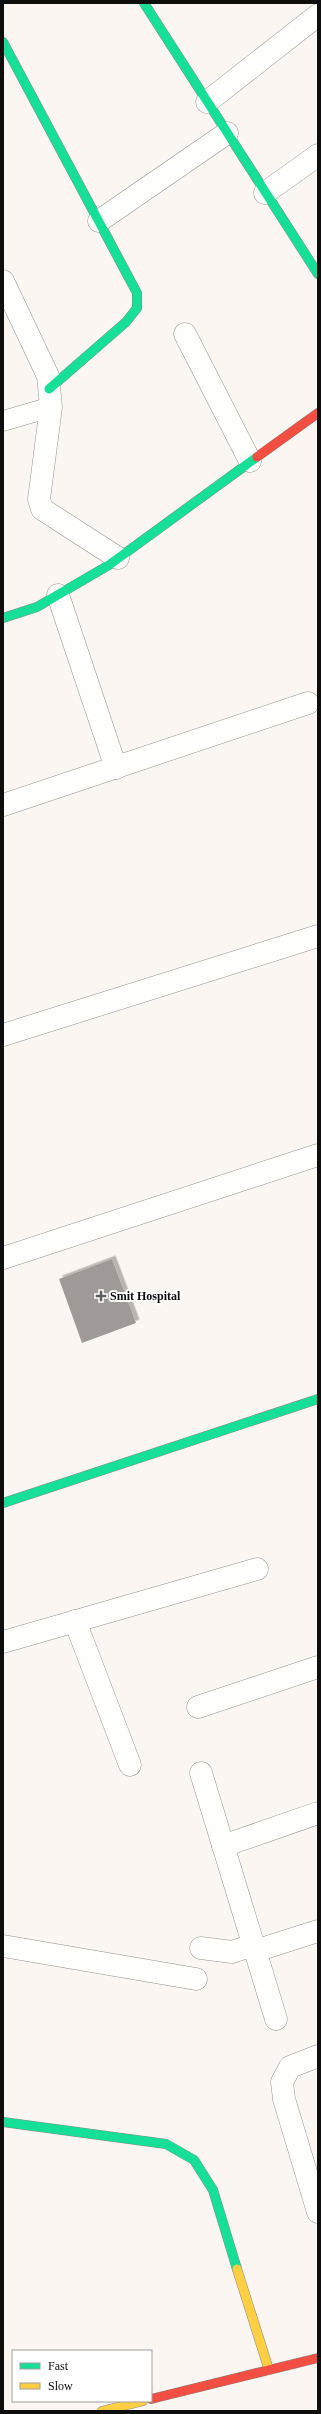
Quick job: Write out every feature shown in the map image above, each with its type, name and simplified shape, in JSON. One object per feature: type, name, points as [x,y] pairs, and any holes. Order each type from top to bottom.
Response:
[{"type":"street","points":[[144,3],[318,274]]},
{"type":"street","points":[[207,102],[318,15]]},
{"type":"street","points":[[3,42],[137,293],[137,308],[126,322],[50,398]]},
{"type":"street","points":[[98,221],[227,133]]},
{"type":"street","points":[[265,193],[318,155]]},
{"type":"street","points":[[3,281],[48,376],[50,398],[38,499],[42,509],[118,558]]},
{"type":"street","points":[[185,334],[250,461]]},
{"type":"street","points":[[3,618],[37,607],[118,558],[318,412]]},
{"type":"street","points":[[58,595],[116,768]]},
{"type":"street","points":[[3,805],[308,703]]},
{"type":"street","points":[[3,1035],[318,936]]},
{"type":"street","points":[[3,1258],[318,1155]]},
{"type":"street","points":[[3,1503],[318,1400]]},
{"type":"street","points":[[3,1642],[257,1569]]},
{"type":"street","points":[[75,1621],[130,1766]]},
{"type":"street","points":[[198,1707],[318,1666]]},
{"type":"street","points":[[201,1773],[276,2019]]},
{"type":"street","points":[[223,1846],[318,1813]]},
{"type":"street","points":[[201,1948],[232,1952],[254,1948],[318,1931]]},
{"type":"street","points":[[3,1946],[196,1980]]},
{"type":"street","points":[[318,2056],[306,2059],[290,2067],[282,2082],[284,2099],[318,2212]]},
{"type":"street","points":[[3,2122],[166,2144],[194,2160],[214,2190],[269,2370]]},
{"type":"street","points":[[152,2399],[318,2358]]},
{"type":"street","points":[[102,2411],[139,2402]]},
{"type":"lane","points":[[3,421],[50,398]]},
{"type":"building","points":[[112,1259],[136,1323],[82,1343],[59,1279]]},
{"type":"traffic: fast","points":[[144,3],[318,274]]},
{"type":"traffic: fast","points":[[3,42],[137,293],[137,308],[126,322],[49,389]]},
{"type":"traffic: fast","points":[[3,618],[37,607],[109,565],[257,457]]},
{"type":"traffic: fast","points":[[3,1503],[318,1399]]},
{"type":"traffic: fast","points":[[3,2122],[166,2144],[194,2160],[213,2190],[237,2269]]},
{"type":"traffic: slow","points":[[237,2269],[269,2370]]},
{"type":"traffic: slow","points":[[102,2411],[139,2402]]},
{"type":"traffic: jam","points":[[257,457],[318,413]]},
{"type":"traffic: jam","points":[[152,2399],[318,2358]]},
{"type":"place","name":"Smit Hospital","points":[[101,1296]]}]
